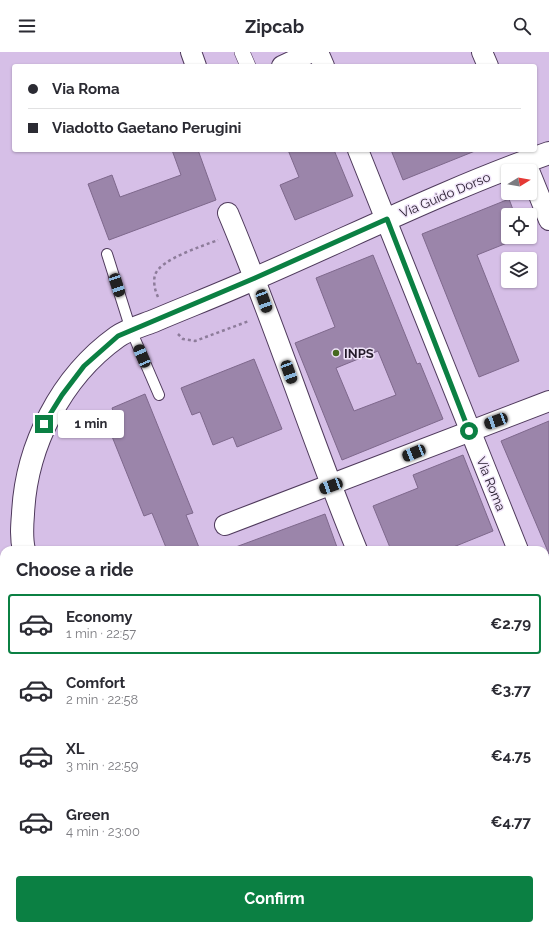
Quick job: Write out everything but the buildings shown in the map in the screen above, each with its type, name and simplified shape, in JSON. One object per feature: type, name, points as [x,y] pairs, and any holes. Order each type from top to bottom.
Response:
[{"type":"street","points":[[191,52],[195,64]]},
{"type":"street","points":[[242,52],[247,64]]},
{"type":"street","points":[[286,64],[312,52]]},
{"type":"street","points":[[318,52],[323,64]]},
{"type":"street","points":[[482,52],[487,64]]},
{"type":"street","name":"Via Roma","points":[[359,152],[387,219],[469,431],[516,546]]},
{"type":"street","name":"Via Guido Dorso","points":[[526,164],[549,153]]},
{"type":"street","name":"Via Guido Dorso","points":[[23,546],[22,540],[24,491],[33,453],[44,424],[62,395],[84,366],[125,333],[255,278],[387,219],[501,174]]},
{"type":"street","points":[[537,191],[549,220]]},
{"type":"street","points":[[228,213],[255,278],[331,486],[355,546]]},
{"type":"street","points":[[225,525],[331,486],[549,401]]},
{"type":"lane","points":[[107,254],[125,333],[159,395]]},
{"type":"place","name":"INPS","points":[[336,353]]},
{"type":"route","points":[[44,424],[62,395],[84,366],[118,336],[255,278],[387,219],[469,431]]}]
